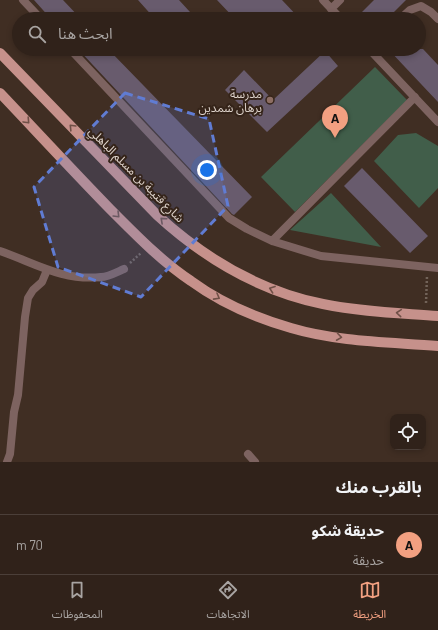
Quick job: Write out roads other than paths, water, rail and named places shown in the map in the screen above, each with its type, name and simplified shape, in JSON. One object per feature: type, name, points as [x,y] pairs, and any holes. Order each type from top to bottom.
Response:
[{"type":"main road","name":"شارع قتيبة بن مسلم الباهلي","points":[[0,53],[157,215],[181,237],[206,255],[248,279],[292,296],[323,304],[354,309],[438,316]]},
{"type":"main road","points":[[0,93],[67,165],[148,247],[186,278],[215,297],[240,310],[266,320],[293,329],[320,335],[438,346]]},
{"type":"street","points":[[24,0],[35,12]]},
{"type":"street","points":[[324,0],[334,12]]},
{"type":"street","points":[[331,9],[340,0]]},
{"type":"street","points":[[408,12],[421,6],[431,12],[438,19]]},
{"type":"street","points":[[77,56],[229,218],[247,229],[272,241],[321,256],[438,268]]},
{"type":"street","points":[[376,56],[438,122]]},
{"type":"street","points":[[272,241],[415,97]]},
{"type":"street","points":[[0,251],[47,270],[70,276],[102,277],[124,269]]},
{"type":"street","points":[[7,462],[10,454],[14,412],[18,395],[28,298],[33,290],[42,282],[47,270]]},
{"type":"street","points":[[248,454],[255,462]]},
{"type":"place","name":"مدرسة برهان شمدين","points":[[270,100]]},
{"type":"place","name":"حديقة شكو","points":[[335,138]]}]
